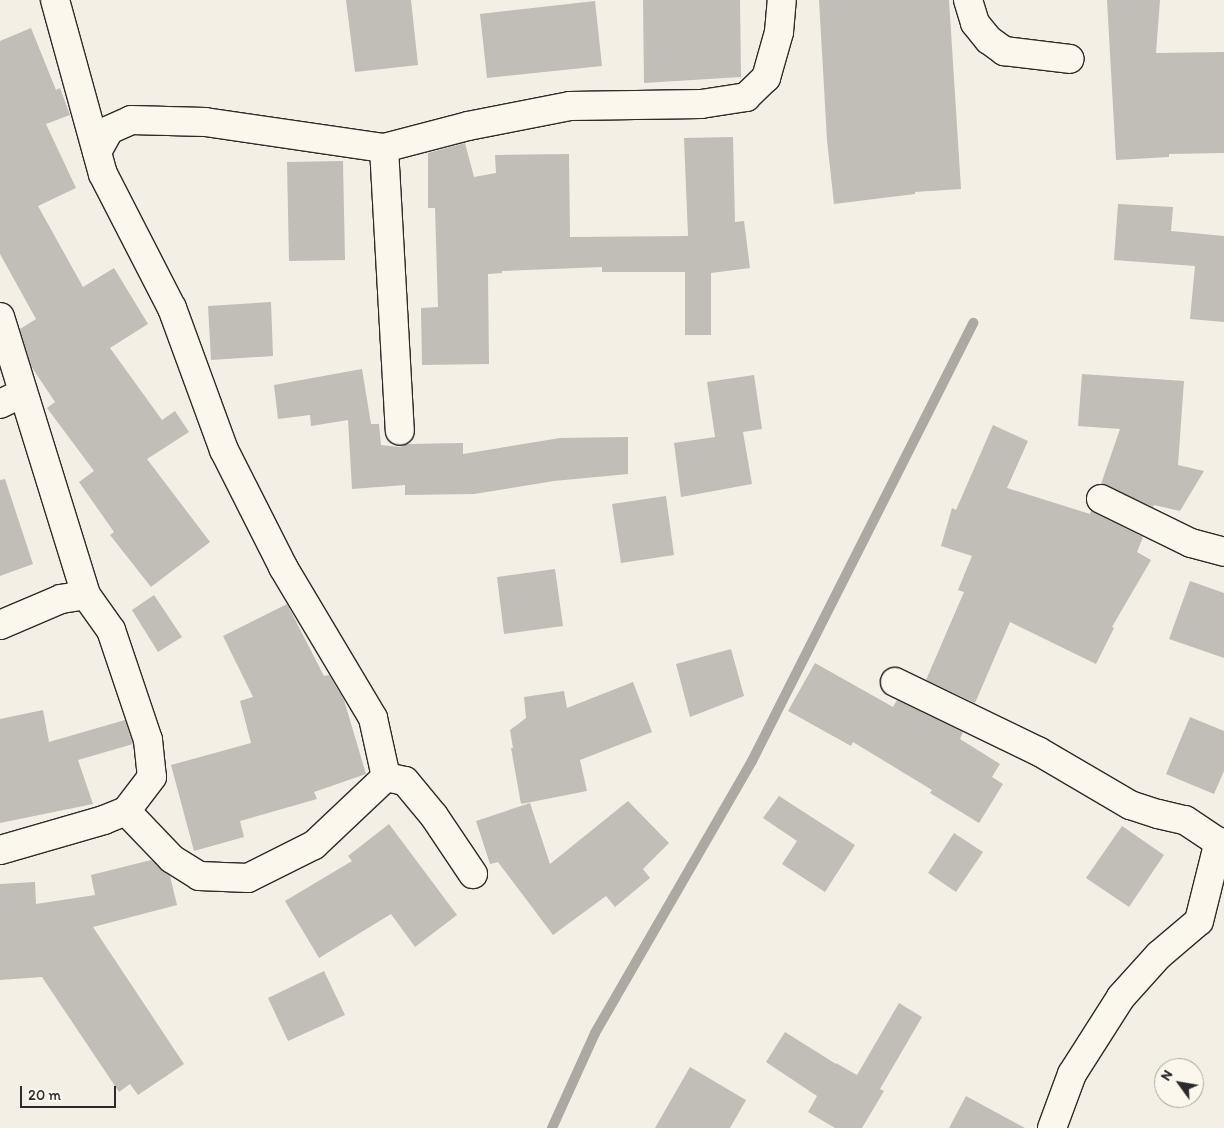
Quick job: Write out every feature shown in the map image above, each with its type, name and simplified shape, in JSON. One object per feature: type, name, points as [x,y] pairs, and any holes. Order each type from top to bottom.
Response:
[{"type":"street","points":[[55,0],[103,174],[172,308],[224,450],[283,567],[373,718],[386,777]]},
{"type":"street","points":[[97,152],[109,130],[131,120],[205,122],[384,148],[468,126],[570,106],[701,104],[746,97],[766,78],[779,32],[782,0]]},
{"type":"street","points":[[968,0],[974,23],[989,40],[1004,51],[1070,59]]},
{"type":"street","points":[[384,148],[400,431]]},
{"type":"street","points":[[0,317],[11,399],[86,595],[111,630],[148,740],[152,776],[126,811],[104,820],[0,850]]},
{"type":"street","points":[[1101,499],[1191,543],[1224,552]]},
{"type":"street","points":[[0,625],[61,599],[86,595]]},
{"type":"street","points":[[895,682],[1038,751],[1130,805],[1186,820],[1222,843],[1199,921],[1159,955],[1121,996],[1072,1074],[1052,1128]]},
{"type":"street","points":[[126,811],[172,859],[199,876],[248,878],[314,845],[357,802],[386,777]]},
{"type":"street","points":[[386,777],[405,782],[434,816],[473,874]]},
{"type":"building","points":[[346,0],[411,0],[418,65],[355,72]]},
{"type":"building","points":[[643,0],[740,0],[741,77],[644,83]]},
{"type":"building","points":[[819,0],[949,0],[961,189],[915,192],[915,194],[834,204],[827,140]]},
{"type":"building","points":[[1107,0],[1160,0],[1156,53],[1224,52],[1224,153],[1169,154],[1169,157],[1116,160]]},
{"type":"building","points":[[595,1],[602,66],[487,78],[480,14]]},
{"type":"building","points":[[31,28],[56,90],[60,88],[70,115],[46,124],[76,188],[38,206],[83,287],[114,268],[148,324],[110,348],[162,420],[175,411],[189,432],[147,459],[210,542],[151,587],[110,535],[114,532],[79,482],[94,471],[47,408],[55,402],[31,366],[20,329],[36,319],[0,254],[0,41]]},
{"type":"building","points":[[733,137],[735,222],[744,221],[750,268],[711,273],[711,335],[685,335],[685,272],[602,272],[602,267],[502,271],[502,273],[488,274],[489,364],[422,365],[421,308],[438,307],[435,208],[428,208],[428,153],[465,143],[474,177],[496,173],[495,155],[569,154],[570,237],[688,236],[684,138]]},
{"type":"building","points":[[343,161],[345,260],[289,261],[287,162]]},
{"type":"building","points":[[1118,204],[1173,207],[1171,231],[1224,236],[1224,322],[1190,319],[1195,266],[1114,260]]},
{"type":"building","points":[[271,302],[273,356],[211,360],[208,306]]},
{"type":"building","points":[[362,369],[371,424],[379,424],[381,445],[400,447],[408,444],[463,443],[463,454],[560,438],[628,437],[628,474],[554,481],[474,494],[405,495],[405,485],[352,489],[348,420],[311,426],[310,415],[278,419],[274,385]]},
{"type":"building","points":[[1082,374],[1184,381],[1178,465],[1204,471],[1180,511],[1154,505],[1153,507],[1101,484],[1120,429],[1078,426]]},
{"type":"building","points":[[754,375],[762,429],[743,432],[752,484],[681,497],[674,443],[715,437],[707,382]]},
{"type":"building","points":[[993,425],[1028,441],[1007,488],[1090,514],[1091,511],[1143,537],[1137,552],[1151,560],[1112,627],[1114,628],[1096,664],[1010,622],[975,703],[926,680],[964,592],[958,590],[972,556],[941,546],[952,508],[956,510]]},
{"type":"building","points":[[5,479],[33,564],[0,576],[0,480]]},
{"type":"building","points":[[666,496],[674,555],[621,563],[612,504]]},
{"type":"building","points":[[555,569],[563,626],[504,634],[497,577]]},
{"type":"building","points":[[1190,581],[1224,593],[1224,658],[1169,639]]},
{"type":"building","points":[[154,595],[182,637],[158,652],[132,610]]},
{"type":"building","points":[[287,604],[324,676],[329,675],[344,700],[366,774],[314,792],[317,799],[240,821],[244,837],[194,851],[171,765],[251,743],[240,701],[253,697],[223,636]]},
{"type":"building","points":[[731,649],[744,696],[690,717],[676,664]]},
{"type":"building","points":[[815,663],[893,707],[897,700],[963,732],[960,739],[1000,764],[992,777],[1003,784],[979,823],[930,793],[932,790],[853,742],[851,746],[788,711]]},
{"type":"building","points":[[633,682],[652,732],[580,760],[587,791],[521,804],[511,748],[513,748],[510,730],[526,718],[524,697],[564,691],[567,708]]},
{"type":"building","points":[[43,710],[49,742],[125,720],[133,744],[78,760],[93,804],[0,823],[0,719]]},
{"type":"building","points":[[1190,717],[1224,731],[1224,771],[1214,794],[1166,774]]},
{"type":"building","points":[[779,796],[855,845],[825,892],[782,864],[797,841],[763,818]]},
{"type":"building","points":[[628,801],[669,843],[643,869],[650,878],[615,907],[606,896],[553,935],[498,862],[490,864],[476,821],[530,803],[550,864]]},
{"type":"building","points":[[389,824],[457,915],[415,947],[391,914],[319,958],[285,901],[352,861],[348,856]]},
{"type":"building","points":[[1122,826],[1164,855],[1129,907],[1086,878]]},
{"type":"building","points":[[954,833],[983,852],[956,892],[928,873]]},
{"type":"building","points":[[151,860],[170,876],[177,905],[93,927],[184,1064],[138,1095],[130,1084],[119,1092],[42,977],[0,980],[0,884],[35,882],[36,904],[95,895],[91,875]]},
{"type":"building","points":[[324,971],[345,1015],[288,1041],[268,998]]},
{"type":"building","points":[[899,1003],[922,1017],[880,1089],[884,1091],[862,1128],[835,1128],[808,1112],[817,1096],[766,1062],[785,1032],[857,1075]]},
{"type":"building","points":[[690,1067],[746,1100],[730,1128],[655,1128]]},
{"type":"building","points":[[966,1096],[1025,1128],[949,1128]]},
{"type":"waterway","points":[[552,1128],[595,1033],[752,761],[973,323]]}]
